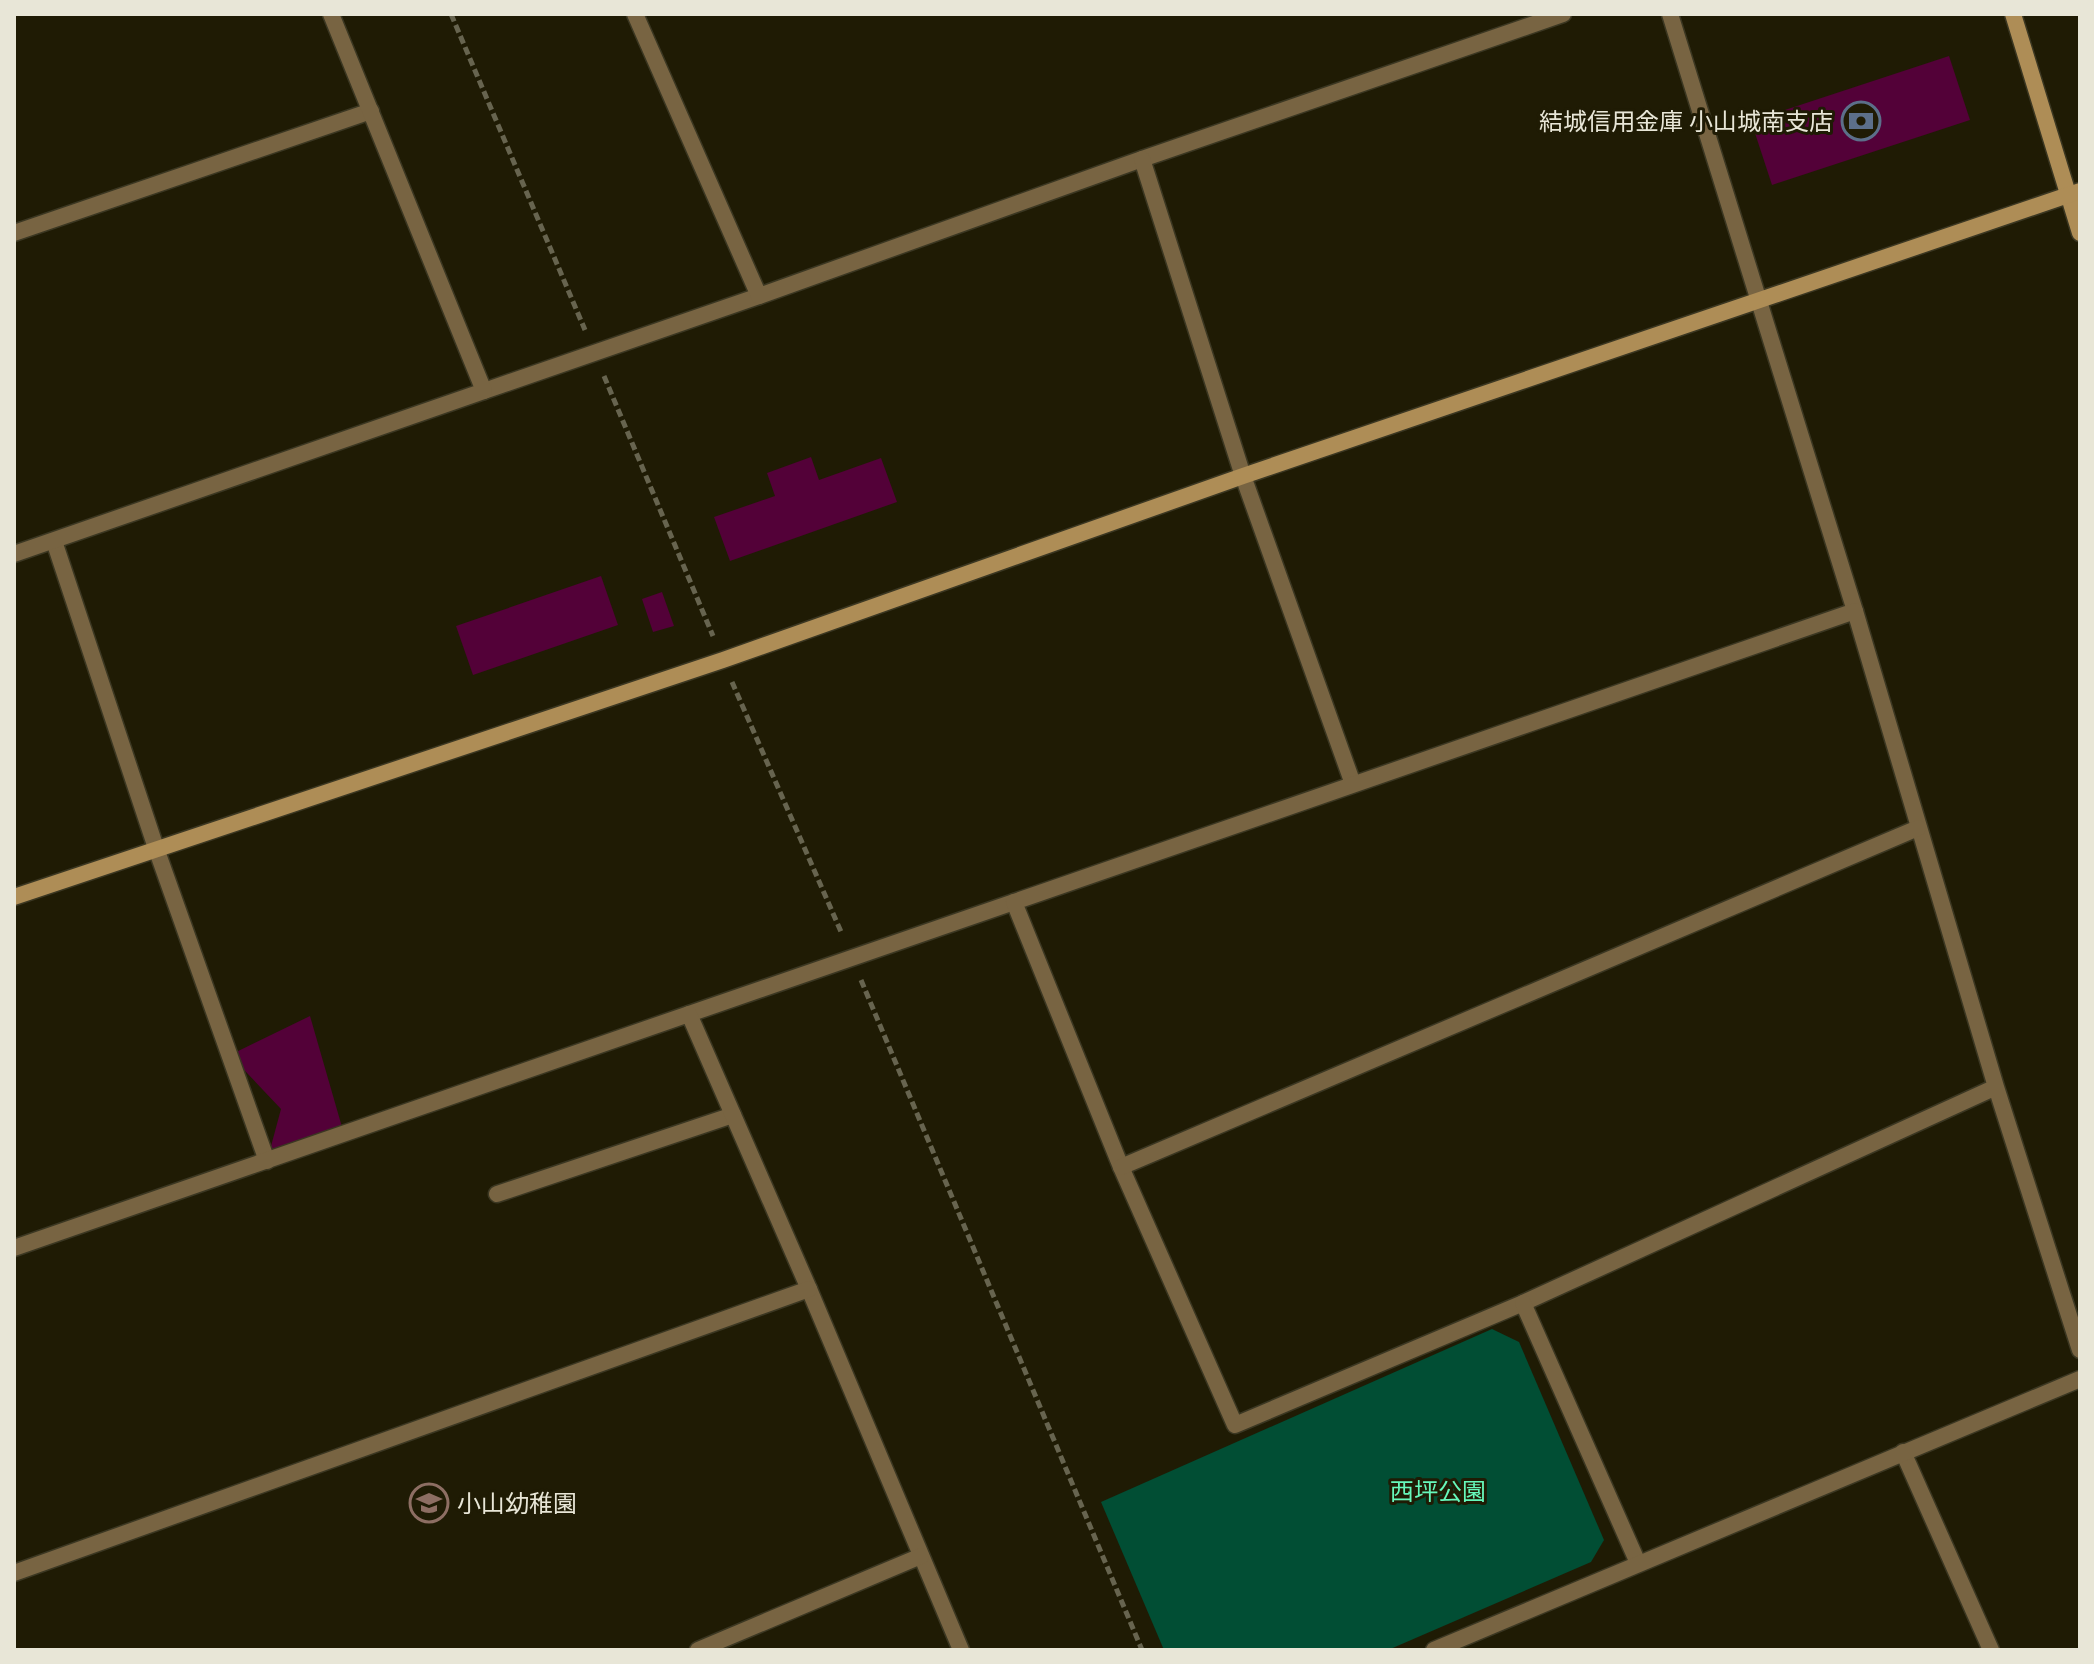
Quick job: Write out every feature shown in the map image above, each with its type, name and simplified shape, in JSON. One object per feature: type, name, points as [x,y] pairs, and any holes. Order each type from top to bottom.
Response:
[{"type":"street","points":[[331,14],[484,391]]},
{"type":"street","points":[[14,554],[595,354],[1142,159],[1563,14]]},
{"type":"street","points":[[1670,14],[1855,611],[1996,1087],[2080,1350]]},
{"type":"street","points":[[2013,14],[2074,193],[2080,233]]},
{"type":"street","points":[[637,15],[759,296]]},
{"type":"street","points":[[14,233],[371,111]]},
{"type":"street","points":[[1142,159],[1243,476],[1353,784]]},
{"type":"street","points":[[14,897],[723,660],[1243,476],[2074,193]]},
{"type":"street","points":[[54,541],[157,851],[267,1161]]},
{"type":"street","points":[[14,1248],[1855,611]]},
{"type":"street","points":[[1121,1167],[1918,828]]},
{"type":"street","points":[[1014,902],[1121,1167],[1235,1425],[1523,1303],[1996,1087]]},
{"type":"street","points":[[689,1014],[961,1650]]},
{"type":"street","points":[[497,1194],[733,1115]]},
{"type":"street","points":[[14,1573],[809,1289]]},
{"type":"street","points":[[1523,1303],[1638,1563]]},
{"type":"street","points":[[1434,1650],[2080,1379]]},
{"type":"street","points":[[1903,1452],[1991,1650]]},
{"type":"street","points":[[698,1650],[921,1556]]},
{"type":"path","points":[[451,14],[1142,1650]]},
{"type":"green space","name":"西坪公園","points":[[1492,1329],[1519,1342],[1604,1540],[1591,1562],[1388,1650],[1164,1650],[1101,1502]]},
{"type":"building","name":"結城信用金庫 小山城南支店","points":[[1949,56],[1970,120],[1772,185],[1751,121]]},
{"type":"building","points":[[811,457],[819,480],[881,458],[897,502],[730,561],[714,517],[775,496],[767,473]]},
{"type":"building","points":[[601,576],[618,625],[473,675],[456,626]]},
{"type":"building","points":[[662,592],[674,626],[653,632],[642,599]]},
{"type":"building","points":[[310,1016],[344,1134],[267,1161],[281,1109],[230,1055]]},
{"type":"place","name":"結城信用金庫 小山城南支店","points":[[1861,121]]},
{"type":"place","name":"小山幼稚園","points":[[429,1503]]}]
